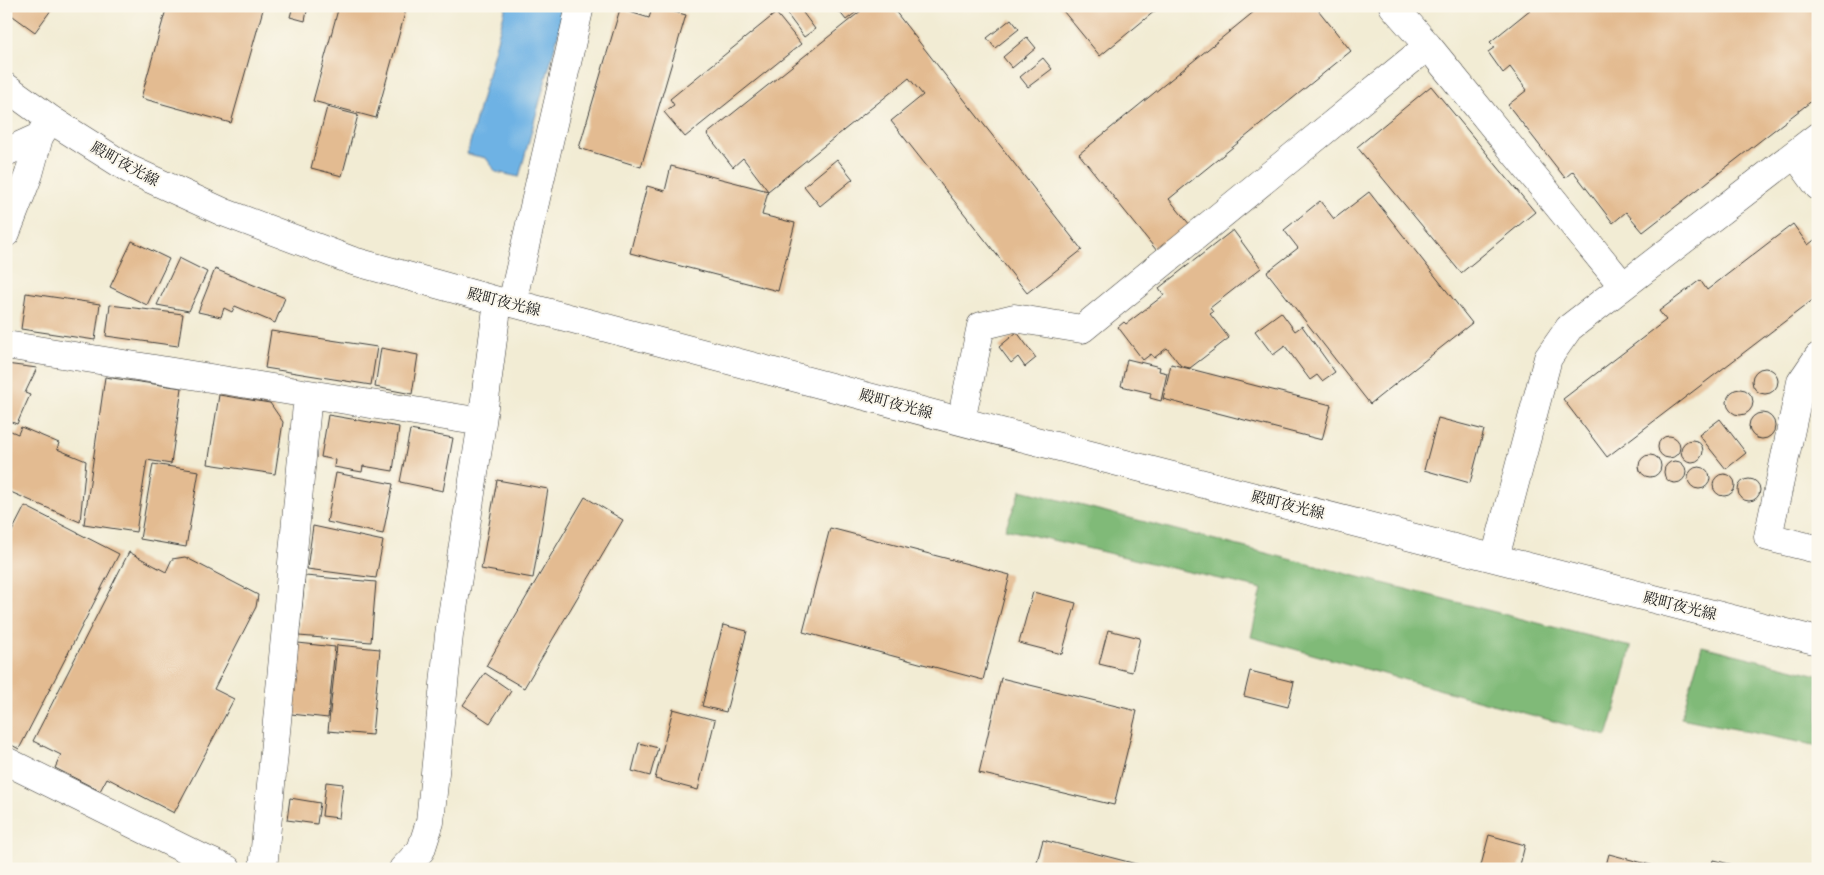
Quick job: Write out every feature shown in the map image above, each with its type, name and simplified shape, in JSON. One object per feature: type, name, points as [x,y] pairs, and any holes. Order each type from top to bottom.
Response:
[{"type":"street","points":[[403,869],[421,850],[430,822],[449,635],[482,422],[505,302],[580,6]]},
{"type":"street","points":[[1393,6],[1428,46],[1623,286]]},
{"type":"street","points":[[961,421],[981,326],[1014,318],[1082,329],[1428,46]]},
{"type":"street","name":"殿町夜光線","points":[[6,87],[45,128],[129,170],[223,212],[354,261],[961,421],[1818,641]]},
{"type":"street","points":[[6,152],[45,128]]},
{"type":"street","points":[[6,233],[45,128]]},
{"type":"street","points":[[1495,558],[1548,358],[1569,328],[1818,136]]},
{"type":"street","points":[[1795,154],[1818,186]]},
{"type":"street","points":[[6,345],[482,422]]},
{"type":"street","points":[[1818,357],[1801,382],[1768,538],[1818,548]]},
{"type":"street","points":[[263,869],[308,394]]},
{"type":"street","points":[[6,761],[227,869]]},
{"type":"green space","points":[[1021,490],[1631,647],[1607,736],[1251,637],[1262,589],[1005,529]]},
{"type":"green space","points":[[1702,646],[1818,675],[1818,746],[1681,718]]},
{"type":"water","points":[[506,6],[566,6],[519,177],[496,172],[486,158],[467,154]]},
{"type":"building","points":[[6,6],[54,6],[35,32],[6,11]]},
{"type":"building","points":[[167,6],[264,6],[231,123],[141,98]]},
{"type":"building","points":[[293,6],[308,6],[305,21],[290,17]]},
{"type":"building","points":[[339,6],[407,6],[376,118],[313,101]]},
{"type":"building","points":[[653,6],[686,15],[641,167],[579,148],[620,9],[649,18]]},
{"type":"building","points":[[790,6],[798,6],[815,29],[804,37],[784,10]]},
{"type":"building","points":[[835,6],[864,6],[846,20]]},
{"type":"building","points":[[867,6],[891,6],[1082,250],[1027,293],[891,121],[923,95],[909,78],[768,191],[743,158],[733,167],[707,134]]},
{"type":"building","points":[[1059,6],[1161,6],[1100,56]]},
{"type":"building","points":[[1261,6],[1315,6],[1351,51],[1169,199],[1190,225],[1157,251],[1079,154]]},
{"type":"building","points":[[1529,6],[1818,6],[1818,96],[1643,232],[1626,212],[1613,223],[1573,171],[1565,178],[1508,105],[1527,90],[1510,67],[1503,73],[1488,52],[1495,47],[1490,42],[1531,9]]},
{"type":"building","points":[[776,13],[801,44],[685,137],[664,112],[674,105],[670,99]]},
{"type":"building","points":[[1011,19],[1019,29],[995,48],[987,38]]},
{"type":"building","points":[[1027,37],[1036,48],[1012,68],[1003,57]]},
{"type":"building","points":[[1043,58],[1052,69],[1028,87],[1020,77]]},
{"type":"building","points":[[1431,86],[1535,212],[1461,273],[1357,147]]},
{"type":"building","points":[[327,107],[358,115],[342,176],[311,168]]},
{"type":"building","points":[[837,159],[853,179],[820,206],[804,186]]},
{"type":"building","points":[[671,166],[768,191],[762,215],[795,223],[778,291],[630,253],[647,186],[665,191]]},
{"type":"building","points":[[1369,192],[1472,323],[1370,404],[1267,272],[1298,248],[1284,230],[1320,201],[1334,219]]},
{"type":"building","points":[[1793,224],[1808,245],[1818,237],[1818,296],[1607,457],[1563,399],[1666,320],[1659,311],[1700,280],[1707,290]]},
{"type":"building","points":[[1233,230],[1261,268],[1210,308],[1213,312],[1210,314],[1229,338],[1190,368],[1181,366],[1167,348],[1154,358],[1151,354],[1143,360],[1118,327],[1124,322],[1126,324],[1164,295],[1159,288]]},
{"type":"building","points":[[132,241],[169,259],[147,305],[110,287]]},
{"type":"building","points":[[179,258],[207,272],[189,311],[157,305]]},
{"type":"building","points":[[215,269],[285,298],[275,323],[235,306],[232,312],[224,308],[221,317],[198,312]]},
{"type":"building","points":[[26,293],[100,304],[95,340],[21,329]]},
{"type":"building","points":[[110,305],[183,314],[178,346],[106,336]]},
{"type":"building","points":[[1281,312],[1295,331],[1302,326],[1335,372],[1322,381],[1317,375],[1310,380],[1285,346],[1273,355],[1255,331]]},
{"type":"building","points":[[271,331],[377,347],[371,385],[265,368]]},
{"type":"building","points":[[1017,332],[1036,358],[1025,367],[1018,357],[1011,363],[999,347]]},
{"type":"building","points":[[381,348],[418,355],[412,394],[375,387]]},
{"type":"building","points":[[1127,359],[1160,367],[1159,371],[1167,373],[1161,401],[1150,398],[1151,393],[1121,386]]},
{"type":"building","points":[[6,364],[37,368],[25,393],[30,395],[17,424],[6,420]]},
{"type":"building","points":[[1171,364],[1331,405],[1322,440],[1163,399]]},
{"type":"building","points":[[1765,368],[1774,372],[1778,381],[1774,390],[1765,394],[1756,390],[1752,381],[1756,372]]},
{"type":"building","points":[[105,377],[182,388],[171,464],[147,460],[136,532],[84,524]]},
{"type":"building","points":[[1740,389],[1749,393],[1753,402],[1749,411],[1740,415],[1731,411],[1727,402],[1731,393]]},
{"type":"building","points":[[219,395],[270,403],[283,422],[275,474],[208,464]]},
{"type":"building","points":[[1762,413],[1771,417],[1775,426],[1771,435],[1762,439],[1753,435],[1749,426],[1753,417]]},
{"type":"building","points":[[328,415],[399,427],[393,471],[363,466],[362,472],[334,467],[335,460],[321,457]]},
{"type":"building","points":[[1438,418],[1484,430],[1470,483],[1424,470]]},
{"type":"building","points":[[1720,419],[1746,453],[1726,469],[1699,435]]},
{"type":"building","points":[[21,427],[59,443],[57,449],[86,461],[80,522],[6,490],[6,429],[18,434]]},
{"type":"building","points":[[410,430],[453,438],[443,491],[400,482]]},
{"type":"building","points":[[1669,436],[1677,439],[1680,447],[1677,455],[1669,458],[1661,455],[1658,447],[1661,439]]},
{"type":"building","points":[[1692,440],[1700,443],[1703,451],[1700,459],[1692,462],[1684,459],[1681,451],[1684,443]]},
{"type":"building","points":[[1650,455],[1658,458],[1661,466],[1658,474],[1650,477],[1642,474],[1639,466],[1642,458]]},
{"type":"building","points":[[1675,461],[1683,464],[1686,472],[1683,480],[1675,483],[1667,480],[1664,472],[1667,464]]},
{"type":"building","points":[[153,464],[199,471],[186,547],[140,539]]},
{"type":"building","points":[[1699,467],[1707,470],[1710,478],[1707,486],[1699,489],[1691,486],[1688,478],[1691,470]]},
{"type":"building","points":[[336,473],[393,484],[383,534],[327,522]]},
{"type":"building","points":[[1724,474],[1732,477],[1735,485],[1732,493],[1724,496],[1716,493],[1713,485],[1716,477]]},
{"type":"building","points":[[1749,479],[1757,482],[1760,490],[1757,498],[1749,501],[1741,498],[1738,490],[1741,482]]},
{"type":"building","points":[[497,480],[548,489],[533,578],[481,569]]},
{"type":"building","points":[[585,497],[623,520],[524,688],[486,666]]},
{"type":"building","points":[[25,506],[119,554],[19,749],[6,742],[6,543]]},
{"type":"building","points":[[313,526],[383,541],[376,578],[307,569]]},
{"type":"building","points":[[830,528],[1010,575],[983,680],[803,632]]},
{"type":"building","points":[[129,552],[166,572],[172,559],[185,557],[258,595],[256,607],[214,689],[234,699],[174,813],[107,778],[100,791],[55,768],[61,755],[33,741]]},
{"type":"building","points":[[305,576],[376,582],[371,642],[299,636]]},
{"type":"building","points":[[1033,592],[1076,603],[1062,654],[1019,643]]},
{"type":"building","points":[[723,625],[747,631],[726,712],[702,706]]},
{"type":"building","points":[[1108,630],[1140,638],[1132,672],[1099,664]]},
{"type":"building","points":[[298,643],[335,647],[328,718],[291,714]]},
{"type":"building","points":[[337,645],[380,649],[372,735],[328,731]]},
{"type":"building","points":[[1250,671],[1294,682],[1288,707],[1244,696]]},
{"type":"building","points":[[485,673],[511,691],[490,723],[463,705]]},
{"type":"building","points":[[1001,678],[1137,711],[1114,805],[979,773]]},
{"type":"building","points":[[673,709],[715,720],[698,790],[655,779]]},
{"type":"building","points":[[639,743],[658,748],[650,776],[632,771]]},
{"type":"building","points":[[326,782],[343,784],[339,818],[322,816]]},
{"type":"building","points":[[290,798],[320,803],[317,824],[287,820]]},
{"type":"building","points":[[1489,835],[1525,845],[1519,869],[1480,869]]},
{"type":"building","points":[[1043,840],[1152,868],[1152,869],[1035,869]]},
{"type":"building","points":[[1609,854],[1662,868],[1662,869],[1605,869]]},
{"type":"building","points":[[1713,860],[1746,868],[1746,869],[1711,869]]}]
